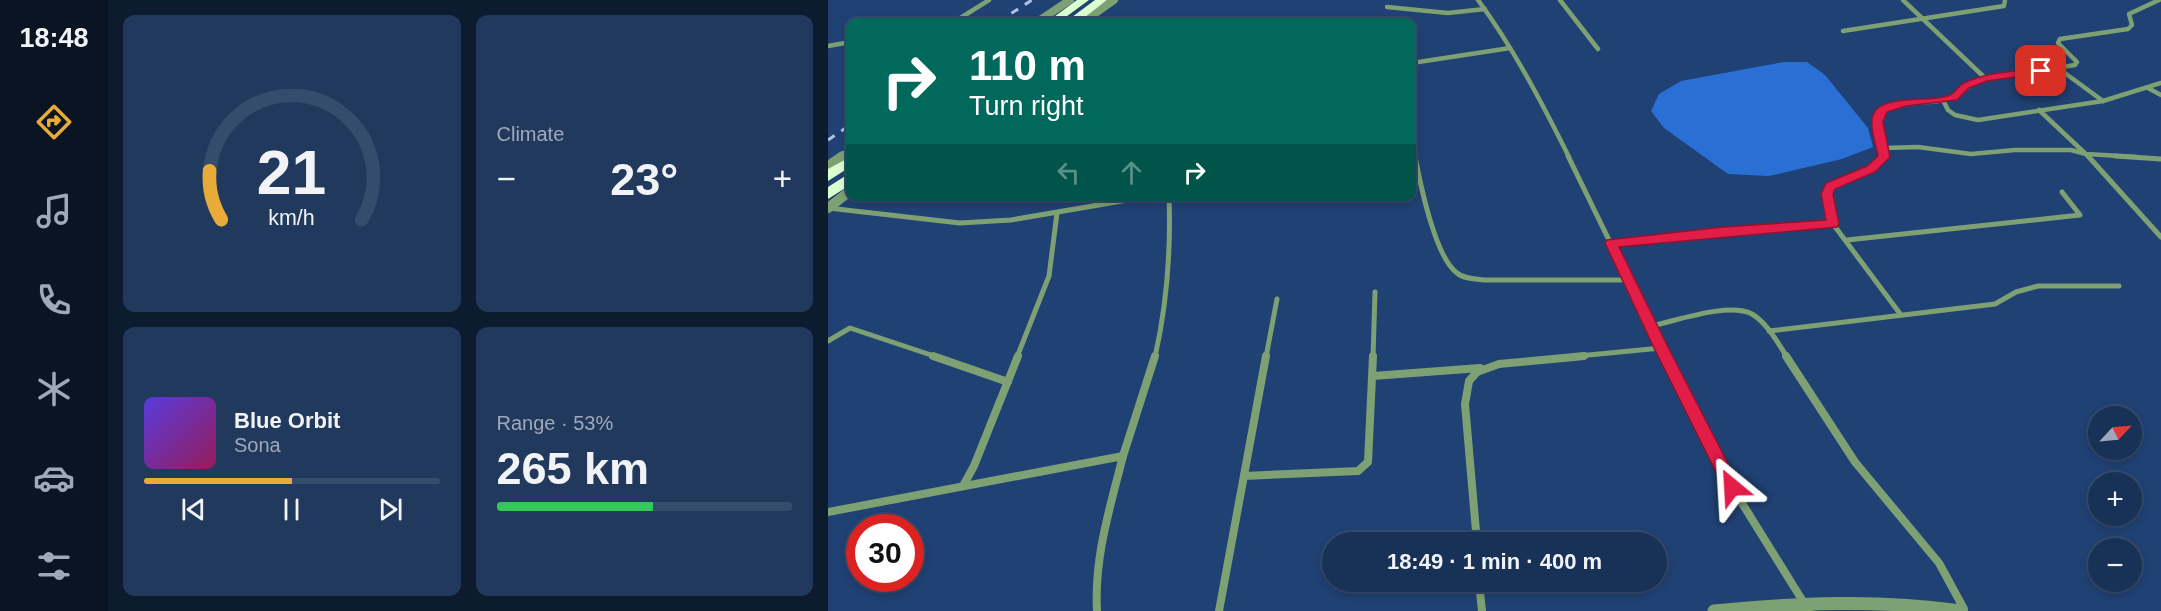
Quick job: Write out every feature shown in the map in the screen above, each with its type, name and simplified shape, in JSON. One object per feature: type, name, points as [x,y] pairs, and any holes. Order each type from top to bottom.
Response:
[{"type":"highway","points":[[1058,18],[1084,0]]},
{"type":"highway","points":[[1077,18],[1102,0]]},
{"type":"highway","points":[[828,176],[846,164]]},
{"type":"highway","points":[[828,194],[846,181]]},
{"type":"street","points":[[960,18],[988,0]]},
{"type":"street","points":[[1042,18],[1070,0]]},
{"type":"street","points":[[1089,18],[1114,0]]},
{"type":"street","points":[[1478,0],[1539,96],[1661,348],[1732,487],[1807,608]]},
{"type":"street","points":[[1560,0],[1598,49]]},
{"type":"street","points":[[1902,0],[1985,78]]},
{"type":"street","points":[[1844,31],[2004,6],[2005,0]]},
{"type":"street","points":[[1901,315],[1833,224],[1827,194],[1830,186],[1879,164],[1884,157],[1877,122],[1878,115],[1883,110],[1905,103],[1953,97],[1965,86],[1985,78],[2075,65],[2077,62],[2058,42],[2060,39],[2128,29],[2132,25],[2130,14],[2133,10],[2159,0]]},
{"type":"street","points":[[1387,7],[1448,14],[1485,9]]},
{"type":"street","points":[[828,46],[846,43]]},
{"type":"street","points":[[1416,62],[1510,48]]},
{"type":"street","points":[[2058,68],[2103,101]]},
{"type":"street","points":[[1943,100],[1948,110],[1966,119],[1978,120],[2103,101],[2161,83]]},
{"type":"street","points":[[2148,88],[2161,95]]},
{"type":"street","points":[[2039,110],[2086,154],[2161,237]]},
{"type":"street","points":[[1884,148],[1928,148],[1964,154],[2041,149],[2071,150],[2086,154],[2161,159]]},
{"type":"street","points":[[828,166],[846,154]]},
{"type":"street","points":[[1416,163],[1441,249],[1456,273],[1472,279],[1493,280],[1629,280]]},
{"type":"street","points":[[1847,240],[2080,214],[2062,192]]},
{"type":"street","points":[[828,208],[846,194]]},
{"type":"street","points":[[828,208],[960,223],[1001,221],[1123,201]]},
{"type":"street","points":[[1098,611],[1098,568],[1103,537],[1123,456],[1148,384],[1158,337],[1170,242],[1169,201]]},
{"type":"street","points":[[963,486],[974,466],[1049,276],[1057,213]]},
{"type":"street","points":[[1611,243],[1723,231],[1833,224]]},
{"type":"street","points":[[1769,331],[1995,304],[2016,292],[2038,286],[2119,286]]},
{"type":"street","points":[[1244,476],[1358,471],[1368,462],[1374,376],[1375,292]]},
{"type":"street","points":[[1219,611],[1277,299]]},
{"type":"street","points":[[1651,326],[1733,311],[1750,313],[1769,331],[1855,462],[1939,563],[1963,611]]},
{"type":"street","points":[[828,342],[850,328],[860,330],[1008,382]]},
{"type":"street","points":[[1374,376],[1480,368],[1498,364],[1661,348]]},
{"type":"street","points":[[1476,532],[1465,404],[1468,382],[1480,368]]},
{"type":"street","points":[[828,512],[1123,456]]},
{"type":"street","points":[[1480,592],[1482,611]]},
{"type":"street","points":[[1714,611],[1781,604],[1807,608],[1922,604],[1963,611]]},
{"type":"water","points":[[1784,62],[1807,62],[1825,75],[1868,128],[1873,147],[1842,159],[1769,176],[1728,174],[1664,128],[1651,111],[1659,94],[1681,81]]},
{"type":"railway","points":[[1004,18],[1032,0]]},
{"type":"railway","points":[[828,140],[846,128]]},
{"type":"route","points":[[1732,487],[1661,348],[1611,243],[1723,231],[1833,224],[1827,194],[1830,186],[1871,169],[1884,157],[1877,122],[1878,115],[1883,110],[1905,103],[1953,97],[1965,86],[1985,78],[2041,71]]}]
